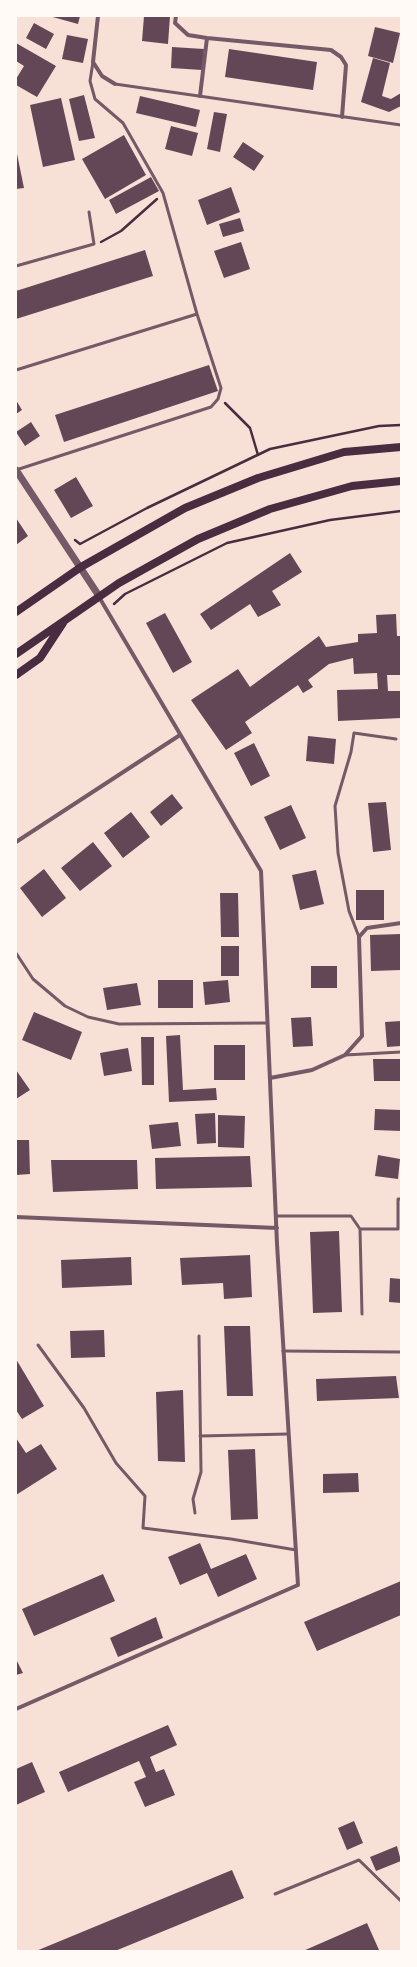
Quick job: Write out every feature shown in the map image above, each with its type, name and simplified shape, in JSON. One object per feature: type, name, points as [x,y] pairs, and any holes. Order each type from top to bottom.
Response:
[{"type":"main road","points":[[16,612],[81,567],[185,508],[258,478],[344,452],[401,446]]},
{"type":"main road","points":[[16,654],[99,596],[198,539],[270,509],[352,486],[401,481]]},
{"type":"main road","points":[[16,674],[40,658],[66,619]]},
{"type":"street","points":[[98,16],[93,62],[102,76],[115,84]]},
{"type":"street","points":[[176,16],[175,23],[181,30],[188,34],[208,38],[331,50],[341,57],[346,65],[342,117]]},
{"type":"street","points":[[200,96],[208,38]]},
{"type":"street","points":[[16,470],[99,596],[261,871],[276,1216],[298,1585],[16,1709]]},
{"type":"street","points":[[16,842],[180,735]]},
{"type":"street","points":[[270,1078],[312,1070],[345,1055],[362,1036],[359,938],[368,928],[401,923]]},
{"type":"street","points":[[16,1217],[277,1228]]},
{"type":"lane","points":[[16,470],[211,407],[218,399],[221,388],[197,314],[163,193],[123,123],[95,98],[90,81],[93,62]]},
{"type":"lane","points":[[115,84],[401,125]]},
{"type":"lane","points":[[16,266],[94,244],[89,212]]},
{"type":"lane","points":[[16,370],[197,314]]},
{"type":"lane","points":[[359,938],[349,911],[338,853],[335,806],[351,752],[354,733],[396,739]]},
{"type":"lane","points":[[16,953],[33,979],[65,1006],[88,1017],[119,1024],[268,1023]]},
{"type":"lane","points":[[345,1055],[401,1052]]},
{"type":"lane","points":[[360,1228],[398,1229],[398,1199],[401,1199]]},
{"type":"lane","points":[[276,1216],[351,1216],[360,1228],[362,1314]]},
{"type":"lane","points":[[194,1513],[194,1499],[201,1472],[199,1336]]},
{"type":"lane","points":[[38,1345],[84,1408],[116,1463],[145,1496],[143,1528],[231,1539],[296,1550]]},
{"type":"lane","points":[[284,1351],[401,1352]]},
{"type":"lane","points":[[200,1436],[288,1434]]},
{"type":"lane","points":[[275,1894],[359,1860],[401,1901]]},
{"type":"path","points":[[94,244],[110,238],[122,231],[163,193]]},
{"type":"path","points":[[218,399],[230,407],[250,428],[258,455]]},
{"type":"path","points":[[61,537],[69,533],[72,538],[80,544],[148,508],[270,449],[379,426],[401,425]]},
{"type":"path","points":[[107,610],[125,594],[227,543],[330,520],[401,511]]},
{"type":"building","points":[[49,16],[80,16],[78,24]]},
{"type":"building","points":[[144,16],[170,16],[168,44],[142,41]]},
{"type":"building","points":[[34,23],[54,34],[46,49],[26,38]]},
{"type":"building","points":[[375,27],[400,33],[393,63],[368,56]]},
{"type":"building","points":[[67,35],[88,39],[83,63],[62,59]]},
{"type":"building","points":[[16,43],[56,66],[37,97],[16,85],[16,79],[24,66],[16,61]]},
{"type":"building","points":[[172,47],[204,49],[202,70],[171,68]]},
{"type":"building","points":[[229,49],[317,62],[313,90],[225,77]]},
{"type":"building","points":[[373,58],[390,63],[382,96],[391,99],[401,93],[401,106],[389,112],[361,102]]},
{"type":"building","points":[[84,95],[95,138],[79,141],[69,99]]},
{"type":"building","points":[[140,96],[200,110],[196,127],[136,113]]},
{"type":"building","points":[[61,98],[75,160],[43,167],[30,105]]},
{"type":"building","points":[[214,112],[227,114],[220,152],[207,149]]},
{"type":"building","points":[[171,126],[198,133],[192,156],[165,149]]},
{"type":"building","points":[[124,135],[146,175],[105,199],[82,159]]},
{"type":"building","points":[[243,142],[264,156],[254,171],[233,157]]},
{"type":"building","points":[[16,149],[24,188],[16,189]]},
{"type":"building","points":[[151,177],[159,191],[116,214],[109,200]]},
{"type":"building","points":[[231,187],[240,212],[207,225],[198,200]]},
{"type":"building","points":[[240,218],[244,231],[223,237],[219,224]]},
{"type":"building","points":[[241,242],[250,269],[224,278],[214,251]]},
{"type":"building","points":[[145,250],[153,276],[16,319],[16,291]]},
{"type":"building","points":[[209,365],[218,391],[64,442],[55,415]]},
{"type":"building","points":[[16,400],[22,410],[16,414]]},
{"type":"building","points":[[31,422],[40,436],[25,446],[16,432]]},
{"type":"building","points":[[76,477],[93,506],[71,518],[54,490]]},
{"type":"building","points":[[16,518],[28,536],[16,545]]},
{"type":"building","points":[[290,553],[302,572],[272,591],[281,605],[258,617],[250,604],[211,630],[200,614]]},
{"type":"building","points":[[165,613],[192,662],[173,673],[146,623]]},
{"type":"building","points":[[396,614],[397,636],[401,636],[401,675],[387,675],[388,691],[401,691],[401,718],[338,721],[337,690],[378,689],[377,673],[354,674],[353,658],[329,664],[308,680],[313,687],[303,693],[298,685],[245,722],[252,733],[226,750],[191,700],[238,669],[250,687],[319,636],[326,647],[358,642],[358,634],[377,633],[376,615]]},
{"type":"building","points":[[308,736],[336,739],[334,764],[306,761]]},
{"type":"building","points":[[254,743],[270,776],[251,786],[234,753]]},
{"type":"building","points":[[172,794],[183,808],[161,826],[150,812]]},
{"type":"building","points":[[386,802],[391,850],[373,852],[368,803]]},
{"type":"building","points":[[291,805],[306,838],[280,850],[264,817]]},
{"type":"building","points":[[131,812],[150,837],[123,858],[104,833]]},
{"type":"building","points":[[93,842],[112,866],[80,891],[61,868]]},
{"type":"building","points":[[44,869],[66,898],[42,917],[20,888]]},
{"type":"building","points":[[316,870],[324,904],[300,910],[292,875]]},
{"type":"building","points":[[356,890],[384,890],[384,920],[356,920]]},
{"type":"building","points":[[220,893],[238,893],[239,937],[221,937]]},
{"type":"building","points":[[401,934],[401,970],[371,971],[370,935]]},
{"type":"building","points":[[221,946],[239,946],[239,976],[221,976]]},
{"type":"building","points":[[311,966],[337,966],[337,988],[311,988]]},
{"type":"building","points":[[158,980],[193,980],[193,1008],[158,1008]]},
{"type":"building","points":[[228,980],[230,1002],[205,1005],[203,982]]},
{"type":"building","points":[[137,983],[141,1005],[107,1010],[103,988]]},
{"type":"building","points":[[34,1012],[82,1032],[71,1060],[22,1040]]},
{"type":"building","points":[[311,1017],[313,1046],[293,1047],[291,1018]]},
{"type":"building","points":[[401,1021],[401,1046],[387,1047],[385,1022]]},
{"type":"building","points":[[180,1035],[183,1090],[216,1088],[217,1100],[169,1102],[166,1036]]},
{"type":"building","points":[[141,1037],[154,1037],[154,1085],[142,1085]]},
{"type":"building","points":[[214,1045],[245,1045],[245,1080],[214,1080]]},
{"type":"building","points":[[128,1048],[132,1071],[104,1076],[100,1053]]},
{"type":"building","points":[[373,1059],[401,1059],[401,1081],[374,1081]]},
{"type":"building","points":[[16,1070],[30,1090],[16,1099]]},
{"type":"building","points":[[375,1109],[401,1110],[401,1131],[374,1130]]},
{"type":"building","points":[[215,1113],[216,1143],[197,1144],[195,1114]]},
{"type":"building","points":[[218,1115],[245,1116],[244,1148],[218,1147]]},
{"type":"building","points":[[178,1122],[181,1146],[152,1149],[149,1125]]},
{"type":"building","points":[[16,1140],[29,1140],[30,1174],[16,1175]]},
{"type":"building","points":[[378,1155],[400,1159],[398,1179],[375,1176]]},
{"type":"building","points":[[250,1156],[252,1187],[156,1189],[155,1158]]},
{"type":"building","points":[[51,1160],[137,1160],[138,1189],[53,1192]]},
{"type":"building","points":[[339,1231],[342,1312],[313,1313],[310,1232]]},
{"type":"building","points":[[250,1255],[252,1297],[224,1299],[223,1283],[182,1285],[180,1258]]},
{"type":"building","points":[[131,1257],[132,1285],[62,1288],[61,1260]]},
{"type":"building","points":[[390,1278],[401,1279],[401,1303],[389,1302]]},
{"type":"building","points":[[224,1326],[250,1326],[253,1396],[227,1396]]},
{"type":"building","points":[[104,1330],[105,1357],[71,1358],[70,1331]]},
{"type":"building","points":[[16,1359],[44,1406],[22,1419],[16,1410]]},
{"type":"building","points":[[396,1376],[399,1398],[317,1401],[316,1379]]},
{"type":"building","points":[[183,1390],[185,1462],[158,1461],[156,1392]]},
{"type":"building","points":[[16,1438],[26,1453],[41,1444],[57,1469],[16,1495]]},
{"type":"building","points":[[255,1449],[258,1519],[231,1520],[228,1450]]},
{"type":"building","points":[[358,1473],[359,1492],[323,1493],[323,1474]]},
{"type":"building","points":[[200,1543],[211,1569],[246,1554],[257,1579],[218,1597],[207,1573],[180,1585],[168,1557]]},
{"type":"building","points":[[103,1574],[115,1601],[34,1636],[22,1609]]},
{"type":"building","points":[[401,1581],[401,1615],[317,1651],[304,1622]]},
{"type":"building","points":[[156,1617],[163,1638],[118,1657],[110,1638]]},
{"type":"building","points":[[16,1659],[23,1673],[16,1675]]},
{"type":"building","points":[[168,1725],[177,1745],[150,1757],[156,1772],[164,1769],[175,1795],[145,1807],[134,1782],[146,1777],[139,1761],[68,1792],[59,1772]]},
{"type":"building","points":[[32,1762],[45,1792],[16,1805],[16,1769]]},
{"type":"building","points":[[354,1821],[363,1843],[347,1850],[338,1828]]},
{"type":"building","points":[[397,1846],[401,1861],[376,1871],[370,1857]]},
{"type":"building","points":[[232,1870],[244,1898],[115,1951],[36,1951]]},
{"type":"building","points":[[367,1923],[379,1950],[303,1951]]}]
